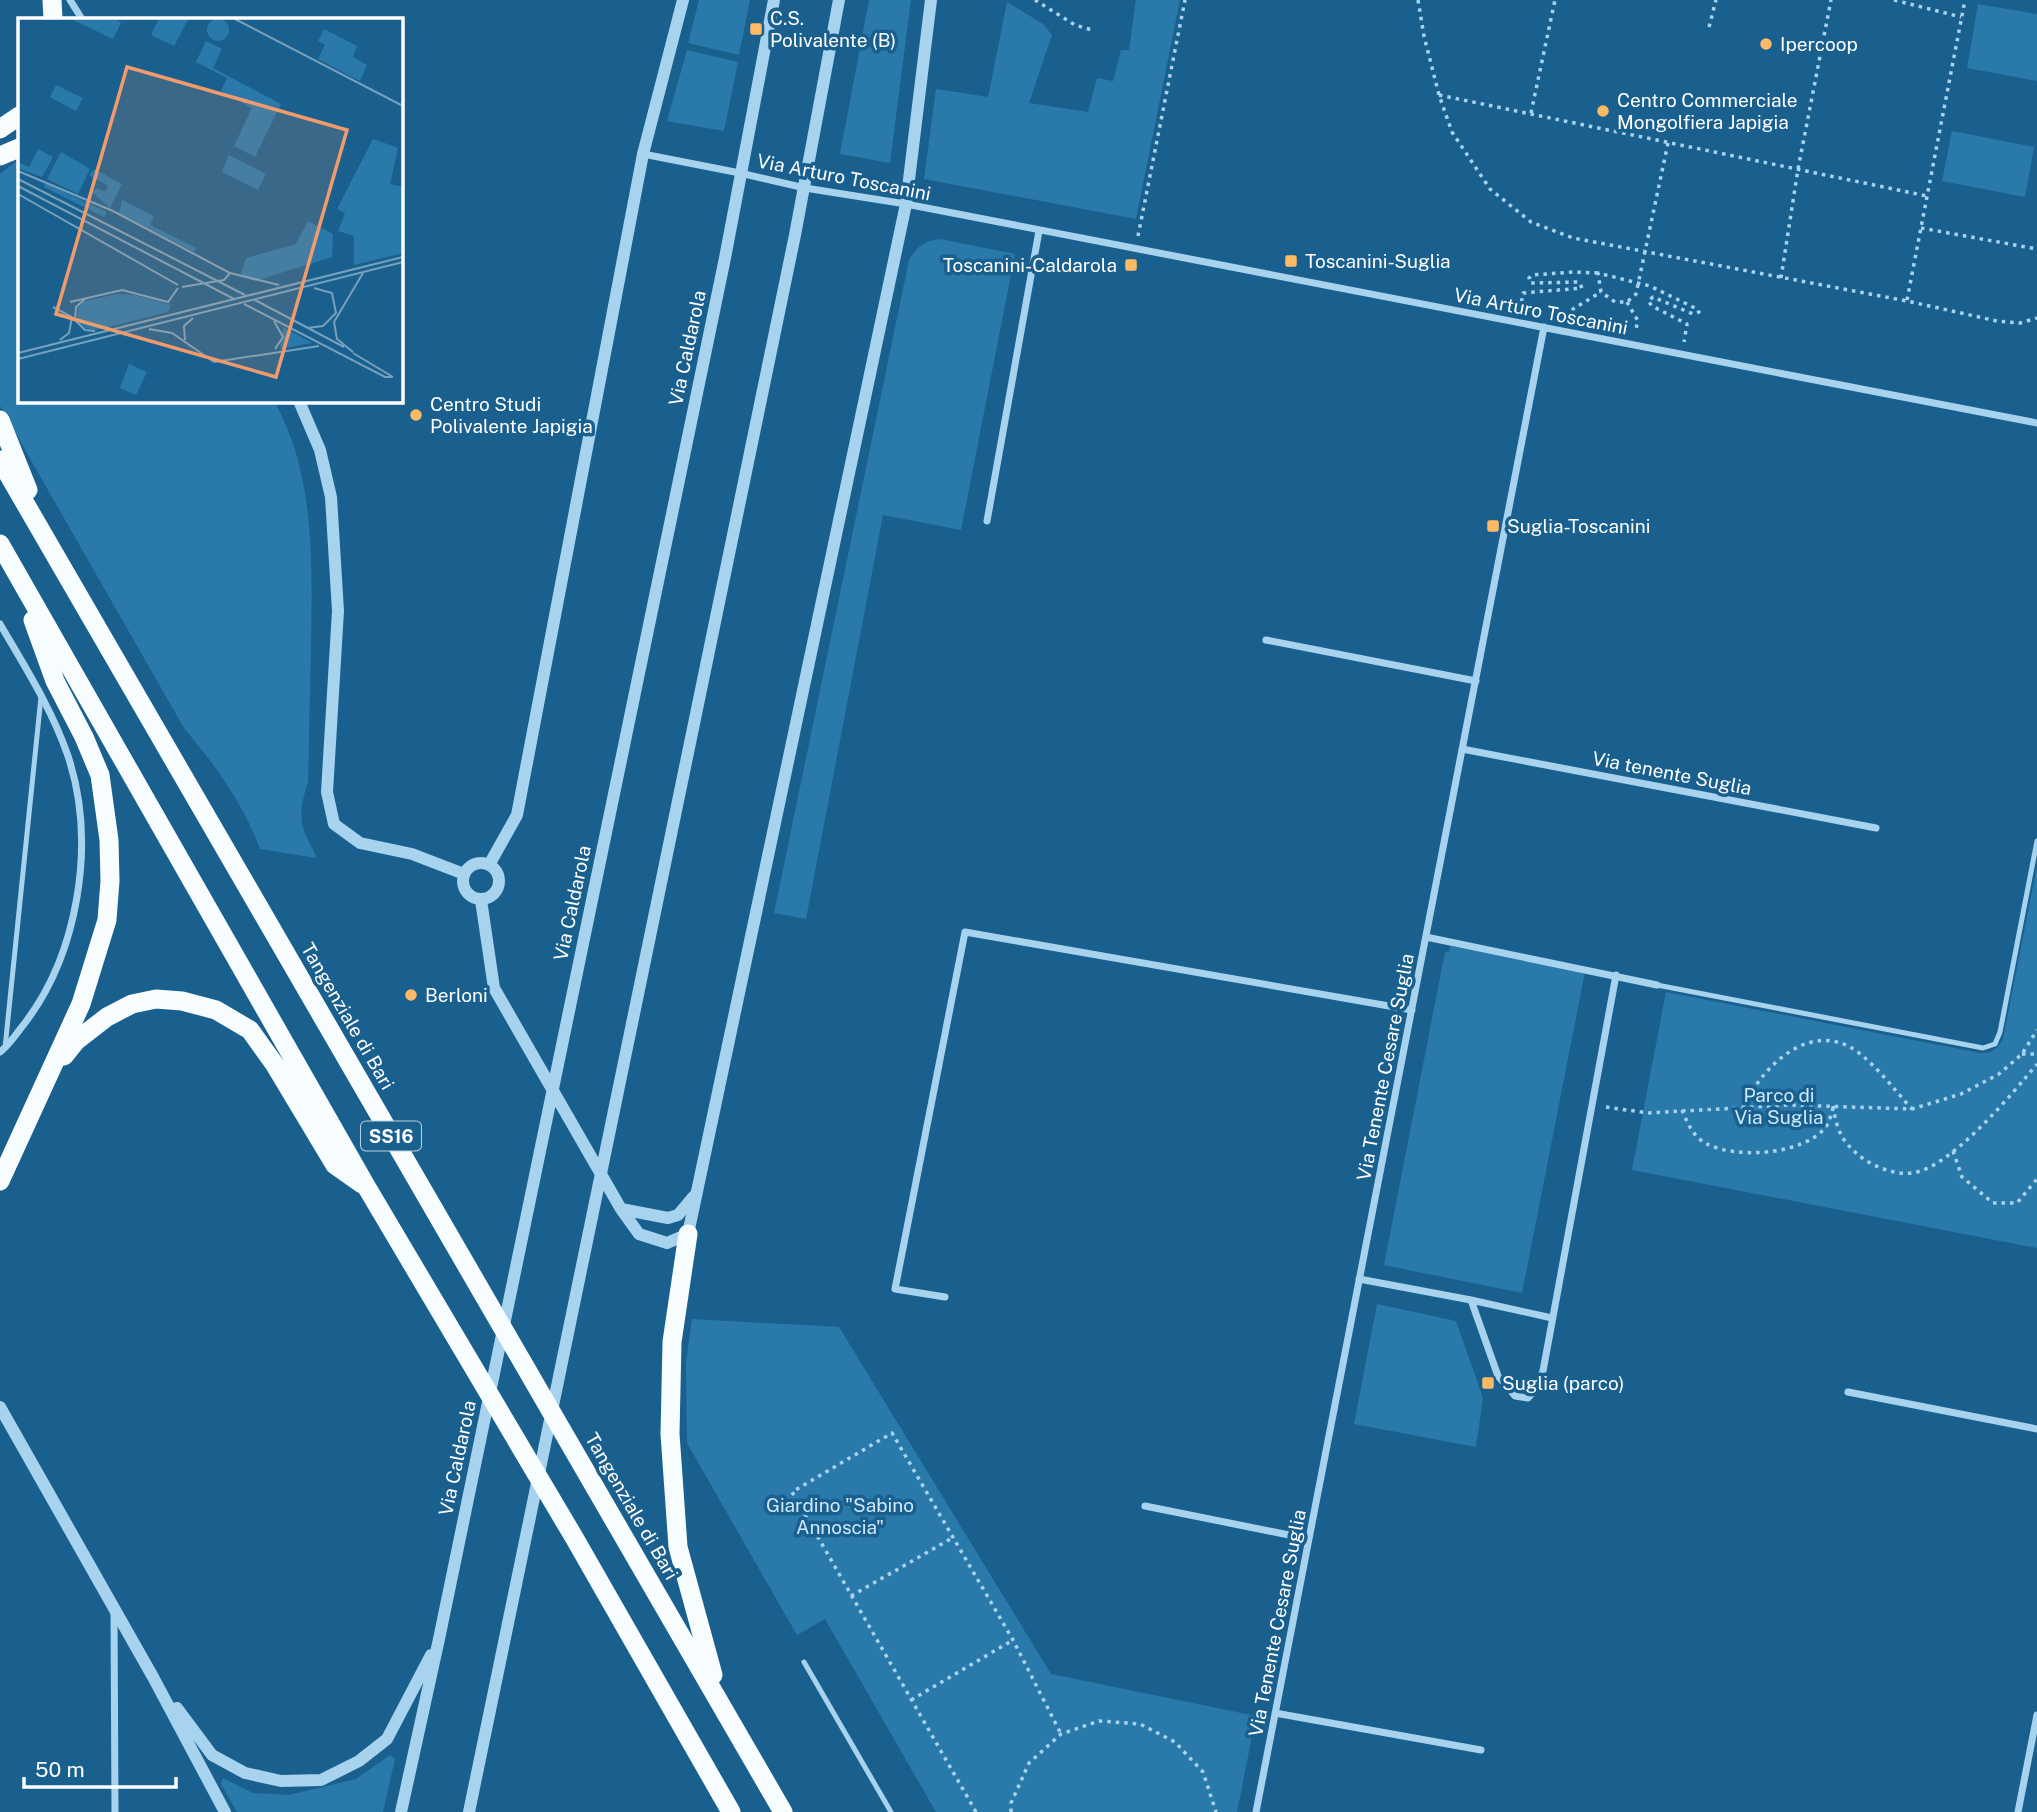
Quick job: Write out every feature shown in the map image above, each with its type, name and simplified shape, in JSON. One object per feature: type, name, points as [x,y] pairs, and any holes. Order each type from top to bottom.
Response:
[{"type":"highway","points":[[52,0],[53,18]]},
{"type":"highway","points":[[0,129],[18,117]]},
{"type":"highway","points":[[0,156],[18,148]]},
{"type":"highway","points":[[0,420],[52,549]]},
{"type":"highway","name":"Tangenziale di Bari","points":[[0,460],[783,1812]]},
{"type":"highway","name":"SS16","points":[[0,544],[366,1186],[575,1539],[731,1812]]},
{"type":"highway","points":[[1,1179],[81,1004],[107,920],[110,881],[109,840],[100,775],[55,681],[15,570]]},
{"type":"highway","points":[[50,1073],[76,1041],[107,1017],[132,1004],[156,999],[182,1001],[216,1010],[250,1030],[275,1065],[335,1166],[366,1186]]},
{"type":"highway","name":"SS16","points":[[688,1234],[672,1342],[670,1434],[678,1547],[720,1703]]},
{"type":"highway","name":"SS16","points":[[689,1740],[718,1812]]},
{"type":"street","points":[[70,0],[81,18]]},
{"type":"street","points":[[489,865],[517,815],[643,154],[683,0]]},
{"type":"street","name":"Via Caldarola","points":[[401,1812],[725,258],[774,0]]},
{"type":"street","points":[[470,1812],[805,188],[839,0]]},
{"type":"street","points":[[481,900],[494,988],[621,1209],[639,1234],[667,1243],[688,1234],[906,204],[931,0]]},
{"type":"street","name":"Via Arturo Toscanini","points":[[643,154],[805,188],[906,204],[2037,423]]},
{"type":"street","points":[[986,522],[1039,231]]},
{"type":"street","name":"Via Tenente Cesare Suglia","points":[[1256,1812],[1544,327]]},
{"type":"street","points":[[299,402],[320,450],[331,497],[338,611],[327,792],[334,824],[360,843],[412,854],[464,874]]},
{"type":"street","points":[[0,624],[41,695],[68,757],[79,806],[80,873],[69,935],[60,963],[39,1002],[2,1050]]},
{"type":"street","points":[[1266,640],[1476,681]]},
{"type":"street","name":"Via tenente Suglia","points":[[1462,749],[1875,828]]},
{"type":"street","points":[[477,864],[489,865],[497,872],[499,885],[493,895],[481,900],[469,895],[463,885],[467,869],[477,864]]},
{"type":"street","points":[[945,1297],[895,1289],[965,932],[1412,1010]]},
{"type":"street","points":[[1426,937],[1657,985]]},
{"type":"street","points":[[1471,1300],[1498,1376],[1515,1396],[1528,1398],[1537,1388],[1543,1371],[1616,975]]},
{"type":"street","points":[[621,1209],[668,1218],[678,1215],[698,1190]]},
{"type":"street","points":[[1359,1279],[1552,1318]]},
{"type":"street","points":[[1848,1392],[2037,1429]]},
{"type":"street","points":[[1,1412],[153,1677],[225,1812]]},
{"type":"street","points":[[1145,1506],[1309,1539]]},
{"type":"street","points":[[114,1608],[115,1812]]},
{"type":"street","points":[[153,1677],[212,1755],[245,1773],[281,1782],[321,1780],[359,1761],[387,1739],[439,1639]]},
{"type":"street","points":[[1275,1713],[1481,1750]]},
{"type":"street","points":[[2018,1812],[2037,1715]]},
{"type":"lane","points":[[2,1050],[41,695]]},
{"type":"lane","points":[[1657,985],[1983,1048],[1994,1044],[2000,1032],[2037,841]]},
{"type":"lane","points":[[804,1662],[891,1812]]},
{"type":"path","points":[[1035,0],[1075,25],[1092,30]]},
{"type":"path","points":[[1136,248],[1185,0]]},
{"type":"path","points":[[1418,0],[1424,36],[1452,132],[1490,189],[1531,222],[1573,238],[1907,301],[1997,321],[2020,323],[2037,318]]},
{"type":"path","points":[[1531,113],[1555,0]]},
{"type":"path","points":[[1709,27],[1716,0]]},
{"type":"path","points":[[1781,278],[1798,169],[1831,0]]},
{"type":"path","points":[[1894,0],[1961,17]]},
{"type":"path","points":[[1907,301],[1965,0]]},
{"type":"path","points":[[1439,94],[1927,195]]},
{"type":"path","points":[[1598,273],[1601,292],[1615,302],[1627,302],[1636,294],[1668,142]]},
{"type":"path","points":[[1921,228],[2037,249]]},
{"type":"path","points":[[1518,323],[1523,293],[1582,288],[1579,282],[1530,283],[1529,278],[1532,275],[1598,273],[1650,286],[1697,309],[1699,312],[1693,314],[1653,297],[1648,301],[1652,306],[1687,324],[1681,354]]},
{"type":"path","points":[[1573,309],[1601,292]]},
{"type":"path","points":[[1627,302],[1638,321]]},
{"type":"path","points":[[1591,1105],[1648,1113],[1744,1106],[1912,1109],[1961,1094],[1999,1074],[2022,1054],[2037,1030]]},
{"type":"path","points":[[1744,1106],[1763,1074],[1782,1057],[1804,1045],[1831,1041],[1857,1051],[1912,1109]]},
{"type":"path","points":[[2022,1054],[2037,1054]]},
{"type":"path","points":[[1833,1107],[1837,1130],[1849,1146],[1872,1164],[1888,1170],[1914,1173],[1932,1166],[1953,1151],[2001,1108],[2037,1064]]},
{"type":"path","points":[[1682,1111],[1690,1129],[1706,1144],[1726,1151],[1747,1153],[1792,1147],[1813,1139],[1827,1127],[1833,1107]]},
{"type":"path","points":[[1953,1151],[1962,1177],[1993,1203],[2017,1203],[2037,1179]]},
{"type":"path","points":[[976,1812],[792,1492],[892,1433],[1013,1640],[1061,1734]]},
{"type":"path","points":[[851,1596],[954,1537]]},
{"type":"path","points":[[911,1700],[1013,1640]]},
{"type":"path","points":[[1011,1812],[1011,1803],[1029,1763],[1061,1734],[1099,1721],[1140,1724],[1175,1742],[1203,1772],[1216,1812]]},
{"type":"green space","points":[[699,0],[750,0],[739,55],[688,43]]},
{"type":"green space","points":[[869,0],[911,0],[890,163],[840,154]]},
{"type":"green space","points":[[1136,0],[1180,0],[1136,219],[924,179],[936,89],[988,97],[1007,2],[1043,24],[1052,35],[1029,103],[1088,112],[1097,78],[1113,81],[1121,50],[1129,50]]},
{"type":"green space","points":[[1978,4],[2037,14],[2037,81],[1967,68]]},
{"type":"green space","points":[[687,50],[738,62],[724,131],[667,121]]},
{"type":"green space","points":[[1952,131],[2034,147],[2025,197],[1942,181]]},
{"type":"green space","points":[[18,160],[18,402],[274,402],[288,429],[298,459],[309,521],[311,617],[308,782],[301,817],[316,858],[260,849],[237,800],[184,728],[0,406],[0,174]]},
{"type":"green space","points":[[940,239],[1015,254],[961,530],[883,515],[806,919],[774,913],[909,260],[922,245]]},
{"type":"green space","name":"Parco di Via Suglia","points":[[2037,866],[2037,1248],[1632,1170],[1666,992],[1980,1053],[1991,1051],[1997,1048],[2003,1039]]},
{"type":"green space","points":[[1450,946],[1585,972],[1522,1293],[1384,1265],[1445,952],[1449,952]]},
{"type":"green space","points":[[1377,1304],[1456,1321],[1483,1398],[1476,1447],[1354,1424]]},
{"type":"green space","name":"Giardino \"Sabino Annoscia\"","points":[[692,1319],[839,1327],[1051,1674],[1256,1716],[1237,1812],[936,1812],[825,1619],[797,1635],[687,1443],[686,1362]]},
{"type":"green space","points":[[390,1755],[395,1759],[383,1812],[237,1812],[221,1784],[223,1778],[253,1793],[289,1795],[356,1779]]},
{"type":"place","name":"C.S. Polivalente (B)","points":[[756,29]]},
{"type":"place","name":"Ipercoop","points":[[1766,44]]},
{"type":"place","name":"Centro Commerciale Mongolfiera Japigia","points":[[1603,111]]},
{"type":"place","name":"Toscanini-Suglia","points":[[1291,261]]},
{"type":"place","name":"Toscanini-Caldarola","points":[[1131,265]]},
{"type":"place","name":"Centro Studi Polivalente Japigia","points":[[416,415]]},
{"type":"place","name":"Suglia-Toscanini","points":[[1493,526]]},
{"type":"place","name":"Berloni","points":[[411,995]]},
{"type":"place","name":"Suglia (parco)","points":[[1488,1383]]}]
